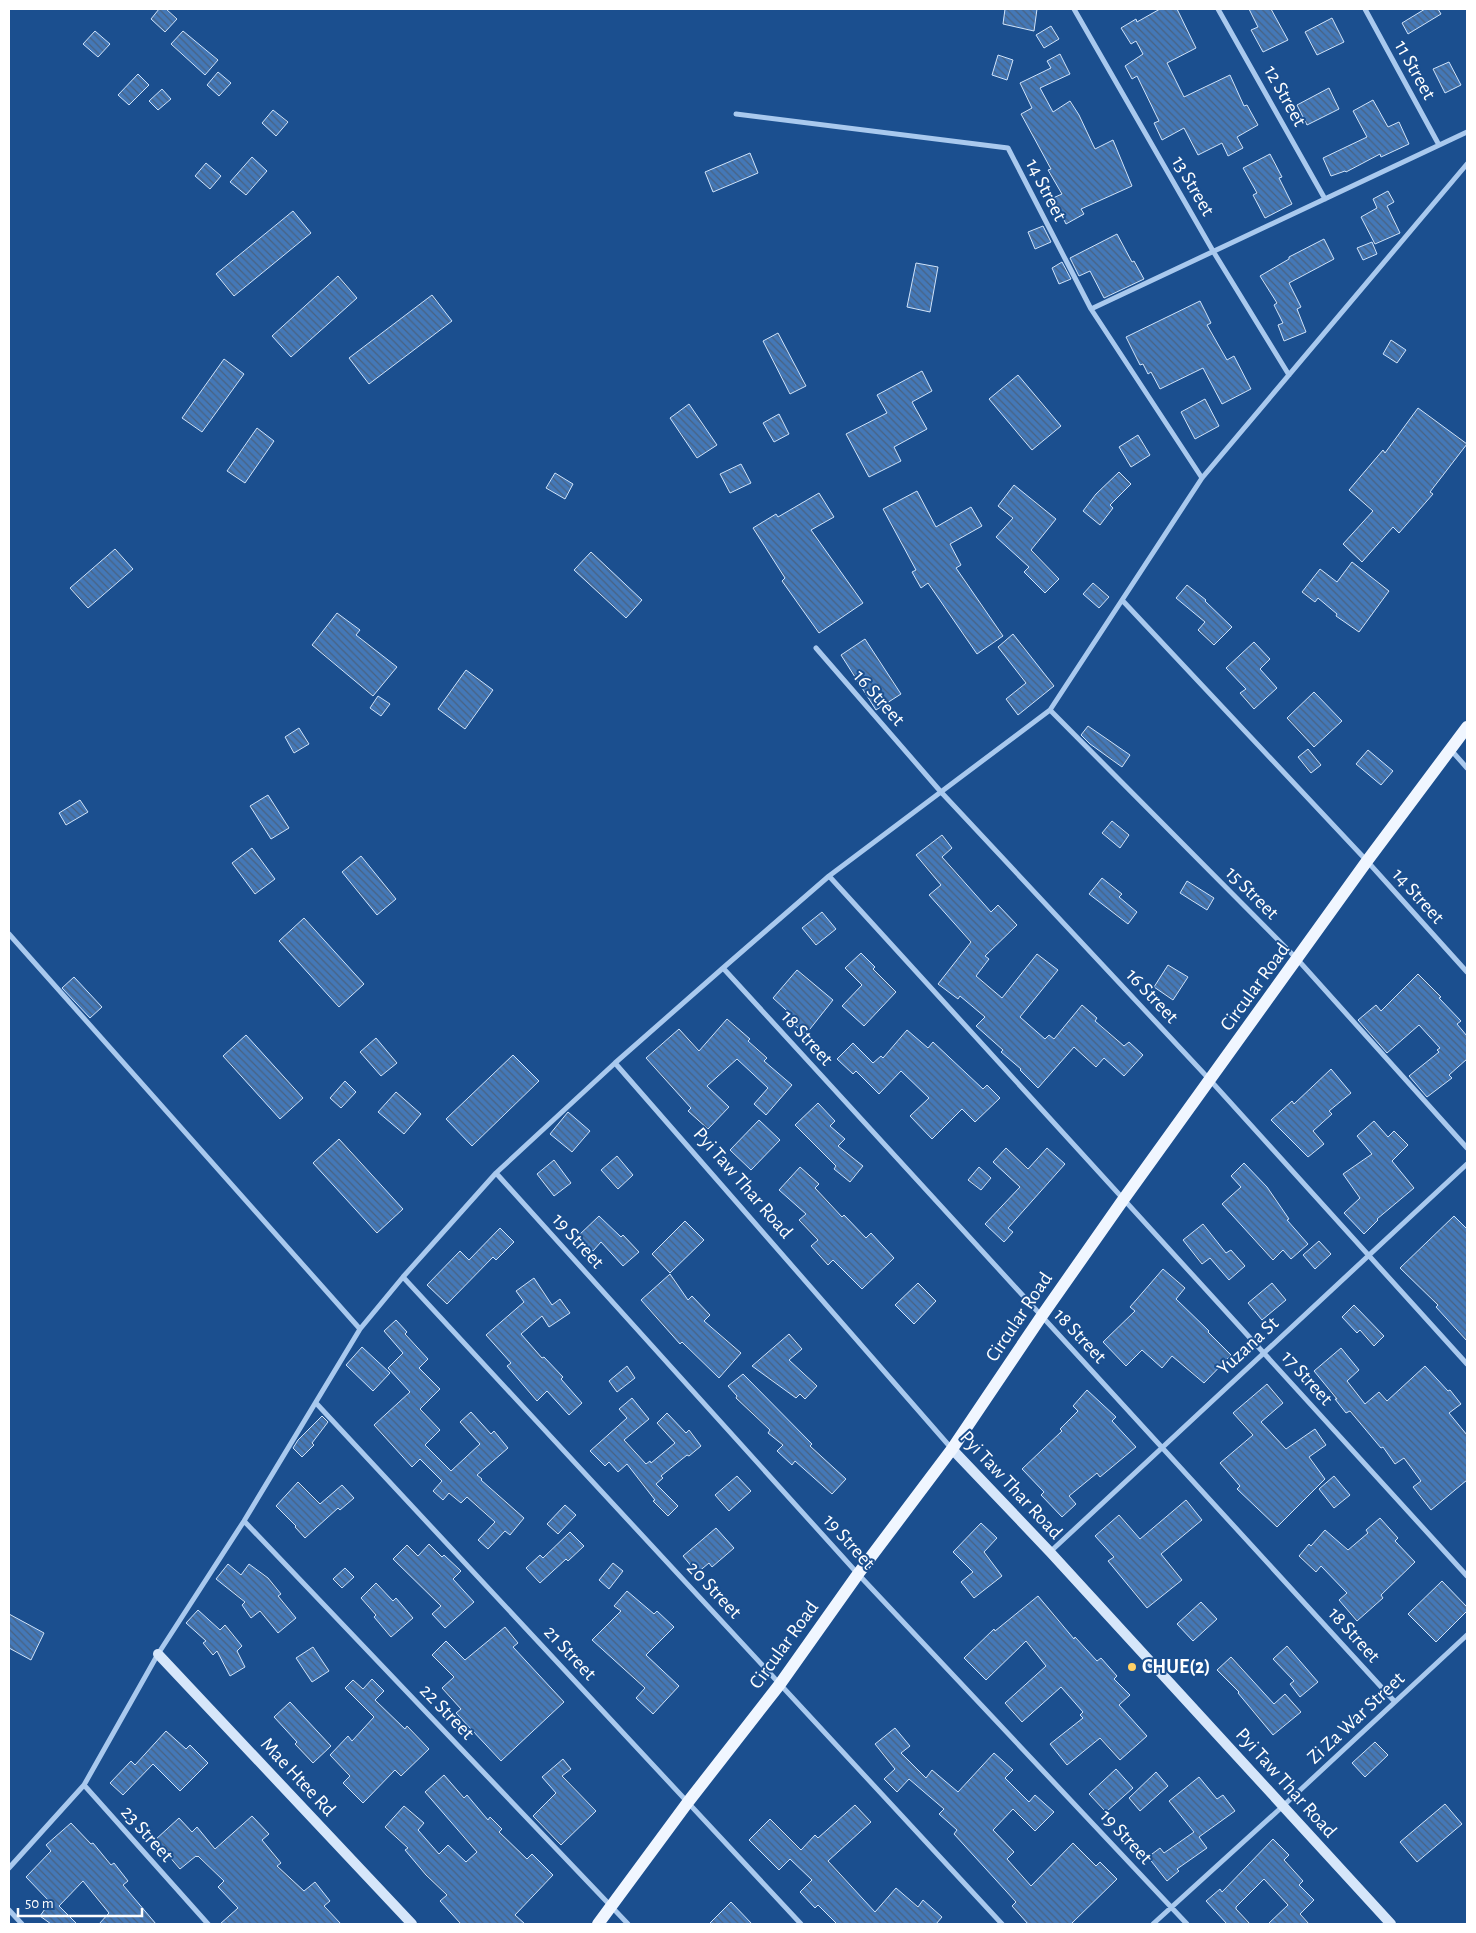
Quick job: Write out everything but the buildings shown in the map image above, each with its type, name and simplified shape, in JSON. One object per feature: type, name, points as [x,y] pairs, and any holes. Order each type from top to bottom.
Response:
[{"type":"main road","name":"Circular Road","points":[[598,1924],[688,1802],[780,1684],[858,1574],[952,1449],[1123,1200],[1467,727]]},
{"type":"street","name":"13 Street","points":[[1074,9],[1213,251],[1289,375]]},
{"type":"street","name":"12 Street","points":[[1218,9],[1325,199]]},
{"type":"street","name":"11 Street","points":[[1365,9],[1439,145]]},
{"type":"street","name":"14 Street","points":[[736,114],[1008,148],[1091,309],[1202,478]]},
{"type":"street","points":[[1091,309],[1467,132]]},
{"type":"street","points":[[9,1868],[11,1862],[84,1785],[158,1654],[244,1521],[360,1329],[403,1276],[496,1174],[615,1063],[723,968],[829,876],[1050,710],[1202,478],[1467,164]]},
{"type":"street","name":"14 Street","points":[[1122,600],[1368,861],[1467,972]]},
{"type":"street","name":"16 Street","points":[[816,648],[941,792],[1210,1080],[1467,1364]]},
{"type":"street","name":"15 Street","points":[[1050,710],[1298,960],[1467,1148]]},
{"type":"street","points":[[1450,750],[1467,768]]},
{"type":"street","name":"17 Street","points":[[829,876],[1467,1576]]},
{"type":"street","points":[[9,934],[360,1329]]},
{"type":"street","name":"18 Street","points":[[723,968],[1395,1702]]},
{"type":"street","name":"Pyi Taw Thar Road","points":[[615,1063],[952,1449],[1050,1552],[1391,1924]]},
{"type":"street","name":"Yuzana St","points":[[1050,1552],[1467,1164]]},
{"type":"street","name":"19 Street","points":[[496,1174],[858,1574],[1187,1924]]},
{"type":"street","name":"20 Street","points":[[403,1276],[1002,1924]]},
{"type":"street","name":"21 Street","points":[[316,1403],[802,1924]]},
{"type":"street","name":"22 Street","points":[[244,1521],[628,1924]]},
{"type":"street","name":"Zi Za War Street","points":[[1153,1924],[1467,1635]]},
{"type":"street","name":"Mae Htee Rd","points":[[158,1654],[412,1924]]},
{"type":"street","name":"23 Street","points":[[84,1785],[208,1924]]},
{"type":"street","points":[[9,1910],[22,1924]]},
{"type":"place","name":"CHUE(2)","points":[[1132,1667]]}]
